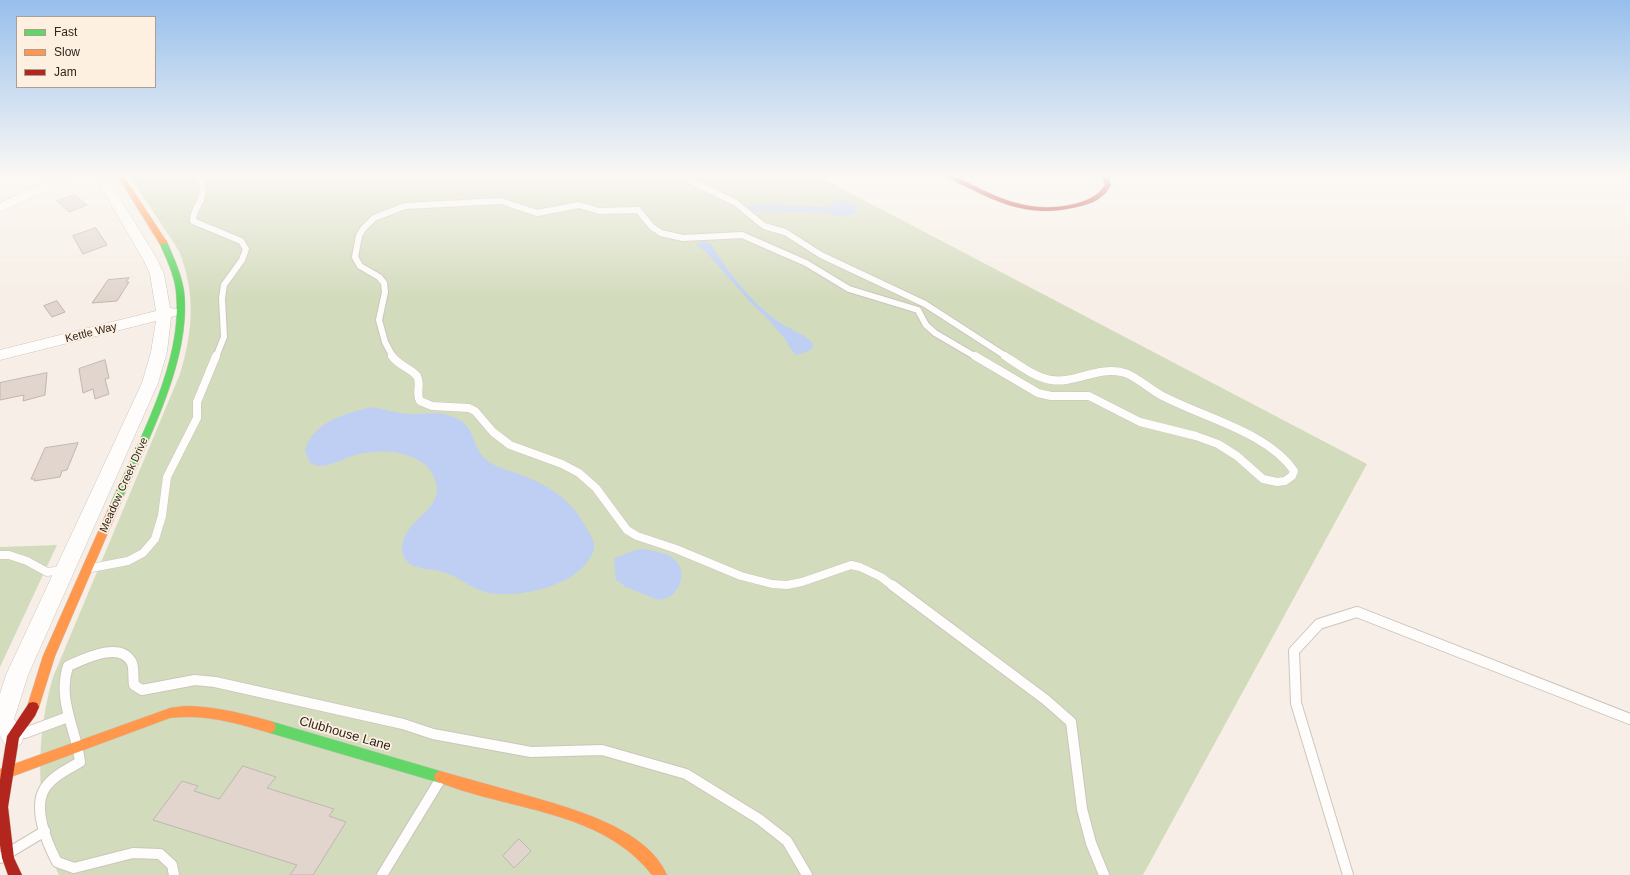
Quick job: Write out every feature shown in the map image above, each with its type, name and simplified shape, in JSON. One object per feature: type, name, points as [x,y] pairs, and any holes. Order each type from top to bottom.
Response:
[{"type":"street","name":"Meadow Creek Drive","points":[[7,738],[31,712],[97,499],[150,383],[159,352],[164,315],[158,274],[125,216]]},
{"type":"street","name":"Meadow Creek Drive","points":[[15,875],[4,856],[2,807],[7,738],[2,721],[23,660],[118,496],[171,375],[179,345],[182,310],[181,293],[175,269],[170,256],[145,216]]},
{"type":"street","points":[[135,233],[152,227]]},
{"type":"street","name":"Kettle Way","points":[[0,355],[182,310]]},
{"type":"street","points":[[97,499],[118,496]]},
{"type":"street","name":"Clubhouse Lane","points":[[4,774],[163,715],[181,711],[198,710],[239,717],[588,820],[610,830],[629,842],[644,855],[660,875]]},
{"type":"lane","points":[[0,555],[9,555],[27,561],[46,572],[109,566],[128,561],[143,553],[155,539],[162,516],[167,477],[197,418],[197,402],[224,337],[226,326],[221,299],[222,289],[227,278],[245,258],[246,249],[241,241],[193,221],[193,216]]},
{"type":"lane","points":[[379,216],[365,224],[358,237],[355,253],[356,263],[382,279],[384,283],[385,290],[379,318],[390,354],[395,360],[415,374],[418,379],[418,396],[424,404],[430,407],[459,407],[475,411],[490,429],[508,443],[519,449],[558,462],[580,474],[596,488],[630,533],[663,544],[747,578],[763,583],[785,585],[795,584],[851,565],[860,567],[881,577],[1046,700],[1071,722],[1082,809],[1091,843],[1104,875]]},
{"type":"lane","points":[[643,216],[652,227],[672,237],[698,238],[731,234],[742,235],[806,263],[849,289],[918,310],[926,325],[935,333],[1038,393],[1050,398],[1077,394],[1095,398],[1140,422],[1173,430],[1228,449],[1263,479],[1268,481],[1280,483],[1288,480],[1294,471],[1292,465],[1286,459],[1255,438],[1159,394],[1126,373],[1108,370],[1072,378],[1051,380],[1028,371],[925,304],[821,255],[785,232],[764,226],[752,216]]},
{"type":"lane","points":[[1348,875],[1296,703],[1294,651],[1319,624],[1357,612],[1630,719]]},
{"type":"lane","points":[[174,875],[172,864],[160,854],[133,853],[74,868],[57,862],[50,850],[45,831],[40,798],[45,788],[64,771],[80,762],[78,746],[68,717],[64,697],[64,678],[68,666],[98,654],[116,651],[124,654],[132,663],[134,685],[142,690],[195,680],[215,682],[403,724],[433,734],[483,744],[532,752],[602,750],[686,774],[759,819],[787,841],[807,875]]},
{"type":"lane","points":[[7,738],[53,724],[68,717]]},
{"type":"lane","points":[[382,875],[443,776]]},
{"type":"lane","points":[[4,856],[45,831]]},
{"type":"green space","points":[[156,216],[894,216],[1367,464],[1143,875],[59,875],[50,846],[42,804],[40,762],[41,740],[48,698],[53,677],[180,374],[188,343],[191,312],[188,282],[179,251]]},
{"type":"green space","points":[[57,545],[0,667],[0,547]]},
{"type":"water","points":[[703,241],[711,244],[733,277],[751,298],[782,324],[809,339],[814,346],[806,352],[796,355],[786,340],[769,320],[751,303],[707,253],[696,244]]},
{"type":"water","points":[[372,407],[408,414],[443,414],[458,419],[469,429],[477,448],[487,460],[499,467],[531,479],[550,489],[575,510],[592,537],[594,551],[591,556],[581,569],[571,577],[544,588],[515,594],[489,593],[472,587],[446,573],[414,566],[409,563],[403,555],[403,541],[407,532],[430,508],[437,494],[437,486],[434,477],[428,468],[413,457],[390,452],[359,454],[322,466],[310,463],[305,451],[309,441],[315,433],[331,420],[352,412]]},
{"type":"water","points":[[644,549],[667,555],[678,563],[681,572],[681,581],[672,595],[658,600],[626,587],[616,580],[614,559],[632,551]]},
{"type":"building","points":[[96,228],[107,245],[83,254],[73,236]]},
{"type":"building","points":[[129,278],[126,282],[129,282],[117,301],[92,303],[108,280]]},
{"type":"building","points":[[57,301],[65,312],[52,317],[44,306]]},
{"type":"building","points":[[105,360],[109,378],[105,379],[109,394],[95,399],[93,389],[83,393],[79,369]]},
{"type":"building","points":[[47,373],[45,395],[23,401],[24,395],[0,400],[0,383]]},
{"type":"building","points":[[78,443],[67,470],[62,471],[60,477],[34,481],[35,479],[31,479],[45,448]]},
{"type":"building","points":[[243,766],[276,777],[267,788],[334,809],[329,816],[346,822],[313,875],[290,875],[297,865],[153,820],[182,781],[198,786],[194,791],[219,799]]},
{"type":"building","points":[[519,839],[531,851],[514,868],[503,856]]},
{"type":"traffic: fast","points":[[114,507],[167,383],[179,336],[181,313],[180,290],[174,266],[163,242]]},
{"type":"traffic: fast","points":[[270,727],[440,777]]},
{"type":"traffic: slow","points":[[146,216],[163,242]]},
{"type":"traffic: slow","points":[[33,707],[49,656],[114,507]]},
{"type":"traffic: slow","points":[[0,775],[170,713],[184,711],[209,712],[270,727]]},
{"type":"traffic: slow","points":[[440,777],[568,814],[603,827],[634,846],[648,859],[660,875]]},
{"type":"traffic: jam","points":[[15,875],[8,858],[2,807],[13,736],[33,707]]}]
